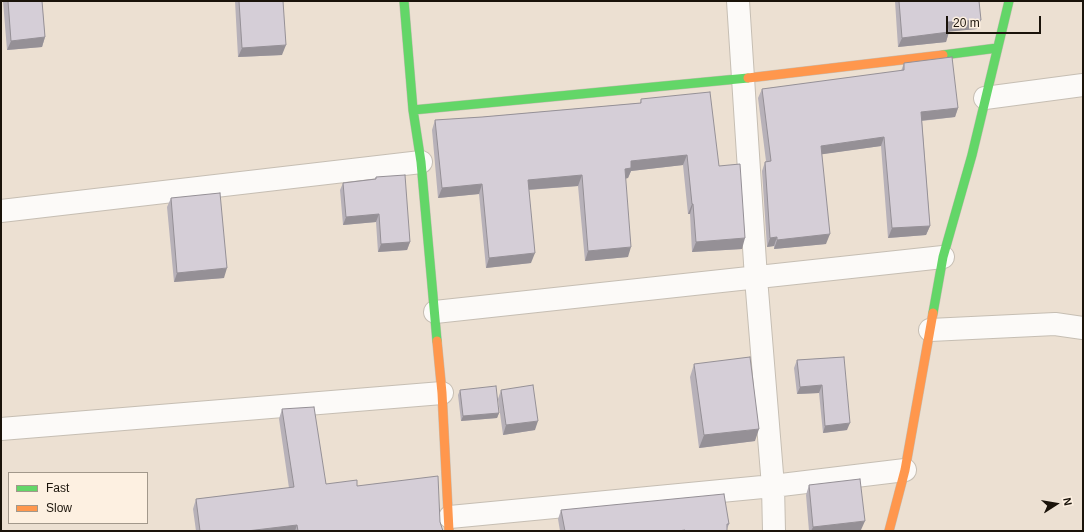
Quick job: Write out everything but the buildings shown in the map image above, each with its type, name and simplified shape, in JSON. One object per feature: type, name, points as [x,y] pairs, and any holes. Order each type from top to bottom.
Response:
[{"type":"street","points":[[404,1],[413,110],[421,162],[435,312],[442,393],[450,524],[905,470]]},
{"type":"street","points":[[738,1],[756,278],[773,486],[774,531]]},
{"type":"street","points":[[888,531],[905,470],[943,257],[972,155],[984,98],[1009,1]]},
{"type":"street","points":[[413,110],[743,79],[997,48]]},
{"type":"street","points":[[984,98],[1083,85]]},
{"type":"street","points":[[1,211],[421,162]]},
{"type":"street","points":[[435,312],[943,257]]},
{"type":"street","points":[[930,330],[1055,324],[1083,328]]},
{"type":"street","points":[[1,428],[442,393]]},
{"type":"traffic: fast","points":[[404,1],[413,110],[421,162],[437,341]]},
{"type":"traffic: fast","points":[[933,313],[943,257],[972,155],[1009,1]]},
{"type":"traffic: fast","points":[[943,55],[997,48]]},
{"type":"traffic: fast","points":[[413,110],[748,78]]},
{"type":"traffic: slow","points":[[748,78],[943,55]]},
{"type":"traffic: slow","points":[[889,531],[905,470],[933,313]]},
{"type":"traffic: slow","points":[[437,341],[442,393],[449,531]]}]
